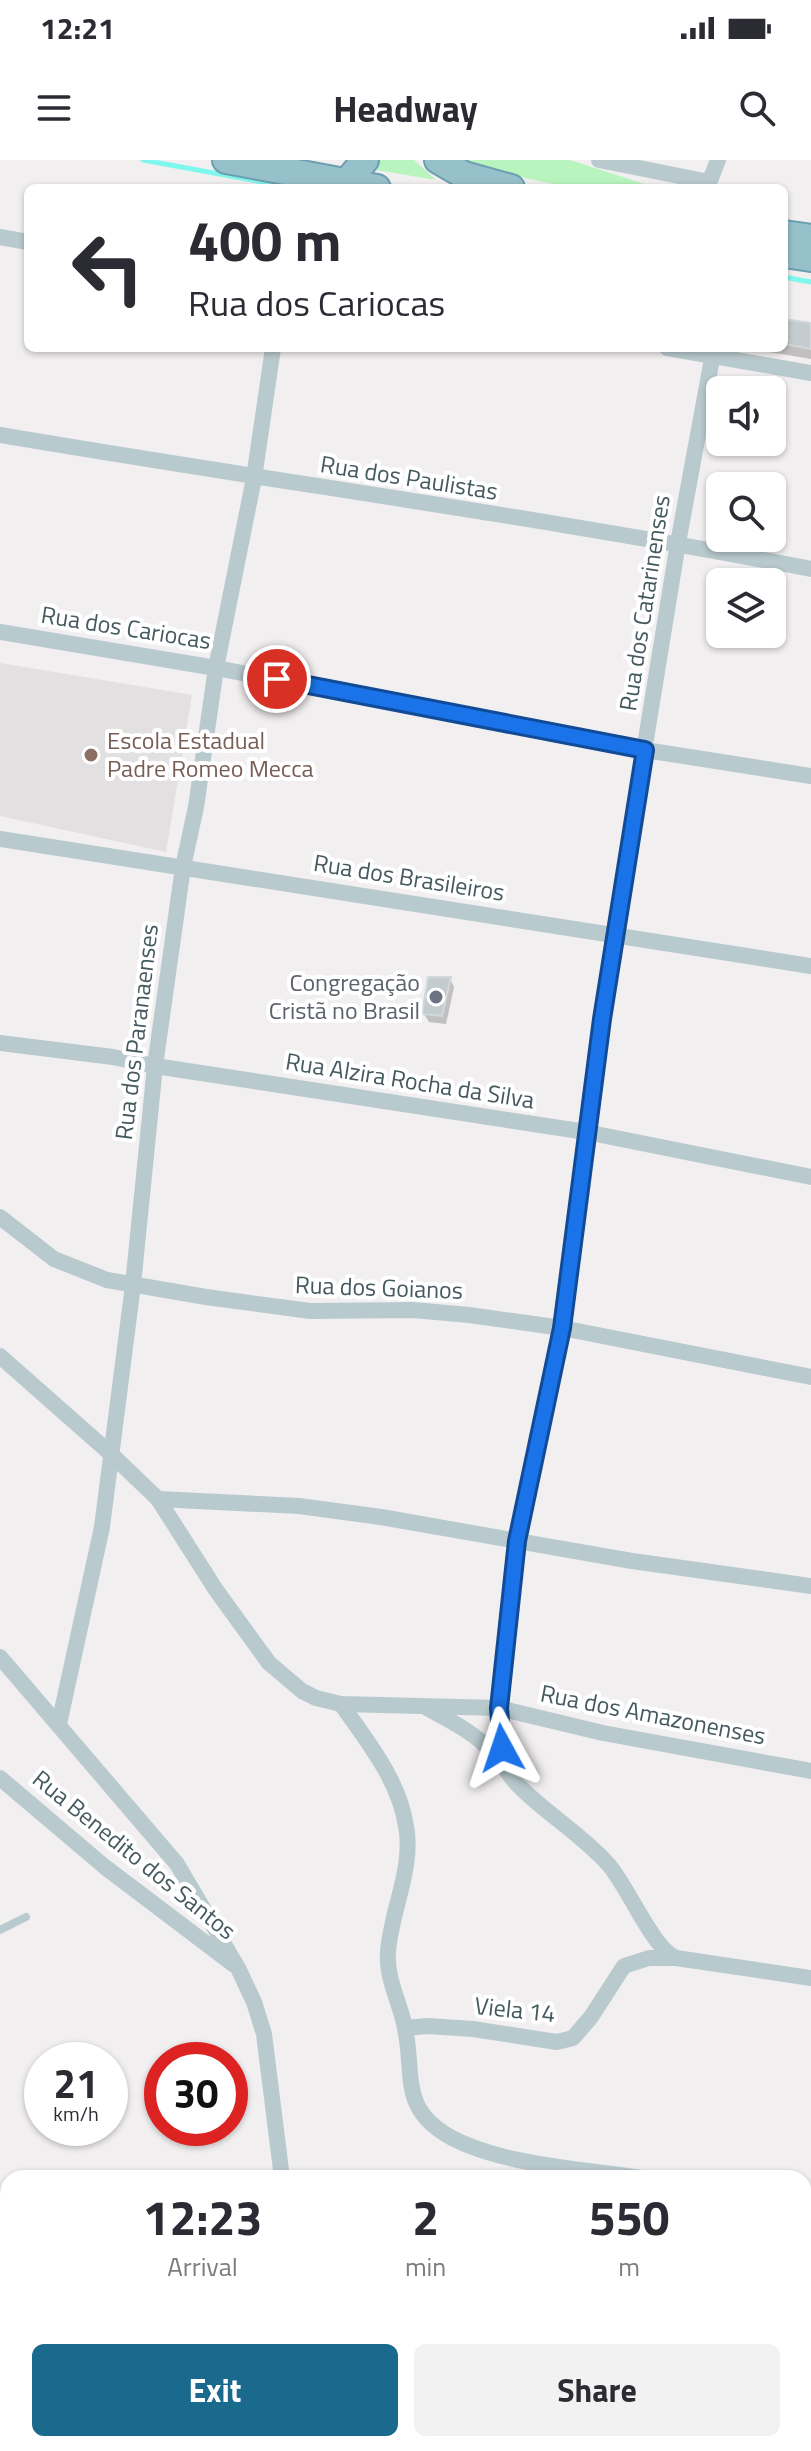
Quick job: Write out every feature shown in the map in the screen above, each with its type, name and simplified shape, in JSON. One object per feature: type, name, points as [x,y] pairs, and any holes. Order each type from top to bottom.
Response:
[{"type":"highway","points":[[226,160],[352,184]]},
{"type":"highway","points":[[346,183],[365,160]]},
{"type":"highway","points":[[438,160],[464,175],[497,184]]},
{"type":"highway","points":[[788,235],[811,238]]},
{"type":"highway","points":[[788,255],[811,258]]},
{"type":"street","points":[[599,160],[704,184]]},
{"type":"street","points":[[708,184],[718,160]]},
{"type":"street","points":[[0,237],[24,241]]},
{"type":"street","name":"Rua dos Paranaenses","points":[[59,1724],[102,1527],[133,1285],[155,1066],[183,867],[196,807],[216,668],[254,478],[272,352]]},
{"type":"street","points":[[713,352],[811,373]]},
{"type":"street","name":"Rua dos Catarinenses","points":[[505,1767],[499,1708],[517,1541],[562,1328],[614,935],[678,543],[713,352]]},
{"type":"street","name":"Rua dos Paulistas","points":[[0,435],[254,478],[678,543],[811,569]]},
{"type":"street","name":"Rua dos Cariocas","points":[[0,632],[216,668],[645,750],[811,776]]},
{"type":"street","name":"Rua dos Brasileiros","points":[[0,839],[811,966]]},
{"type":"street","name":"Rua Alzira Rocha da Silva","points":[[0,1043],[113,1057],[586,1132],[811,1177]]},
{"type":"street","name":"Rua dos Goianos","points":[[0,1217],[31,1243],[62,1263],[107,1280],[310,1311],[413,1310],[562,1328],[811,1377]]},
{"type":"street","name":"Rua dos Amazonenses","points":[[0,1356],[158,1499],[216,1590],[269,1663],[302,1691],[341,1704],[499,1708],[603,1733],[811,1771]]},
{"type":"street","points":[[158,1499],[299,1506],[545,1544],[632,1561],[811,1586]]},
{"type":"street","points":[[0,1657],[177,1864],[238,1968],[254,2002],[264,2034],[281,2170]]},
{"type":"street","points":[[341,1704],[390,1780],[402,1806],[407,1829],[407,1856],[388,1953],[390,1980],[405,2028],[413,2100],[422,2114],[449,2136],[473,2148],[505,2157],[589,2170]]},
{"type":"street","points":[[421,1705],[467,1730],[494,1753],[521,1788],[589,1845],[610,1866],[659,1944],[676,1958],[811,1978]]},
{"type":"street","name":"Rua Benedito dos Santos","points":[[0,1778],[105,1867],[238,1968]]},
{"type":"street","name":"Viela 14","points":[[405,2028],[473,2029],[557,2042],[573,2038],[591,2017],[624,1966],[649,1958],[676,1958]]},
{"type":"lane","points":[[0,1930],[26,1917]]},
{"type":"shaded area","name":"Escola Estadual Padre Romeo Mecca","points":[[0,663],[192,695],[166,852],[0,816]]},
{"type":"green space","points":[[379,160],[414,160],[436,180],[370,169]]},
{"type":"green space","points":[[467,160],[570,160],[645,184],[554,184]]},
{"type":"building","points":[[788,320],[811,323],[811,349],[788,345]]},
{"type":"building","name":"Congregação Cristã no Brasil","points":[[428,977],[451,977],[442,1016],[422,1014]]},
{"type":"waterway","points":[[143,160],[273,184]]},
{"type":"waterway","points":[[788,278],[811,282]]},
{"type":"place","name":"Escola Estadual Padre Romeo Mecca","points":[[91,755]]},
{"type":"place","name":"Congregação Cristã no Brasil","points":[[436,997]]},
{"type":"route","points":[[277,679],[645,750],[614,935],[562,1328],[517,1541],[499,1708],[502,1748]]}]
